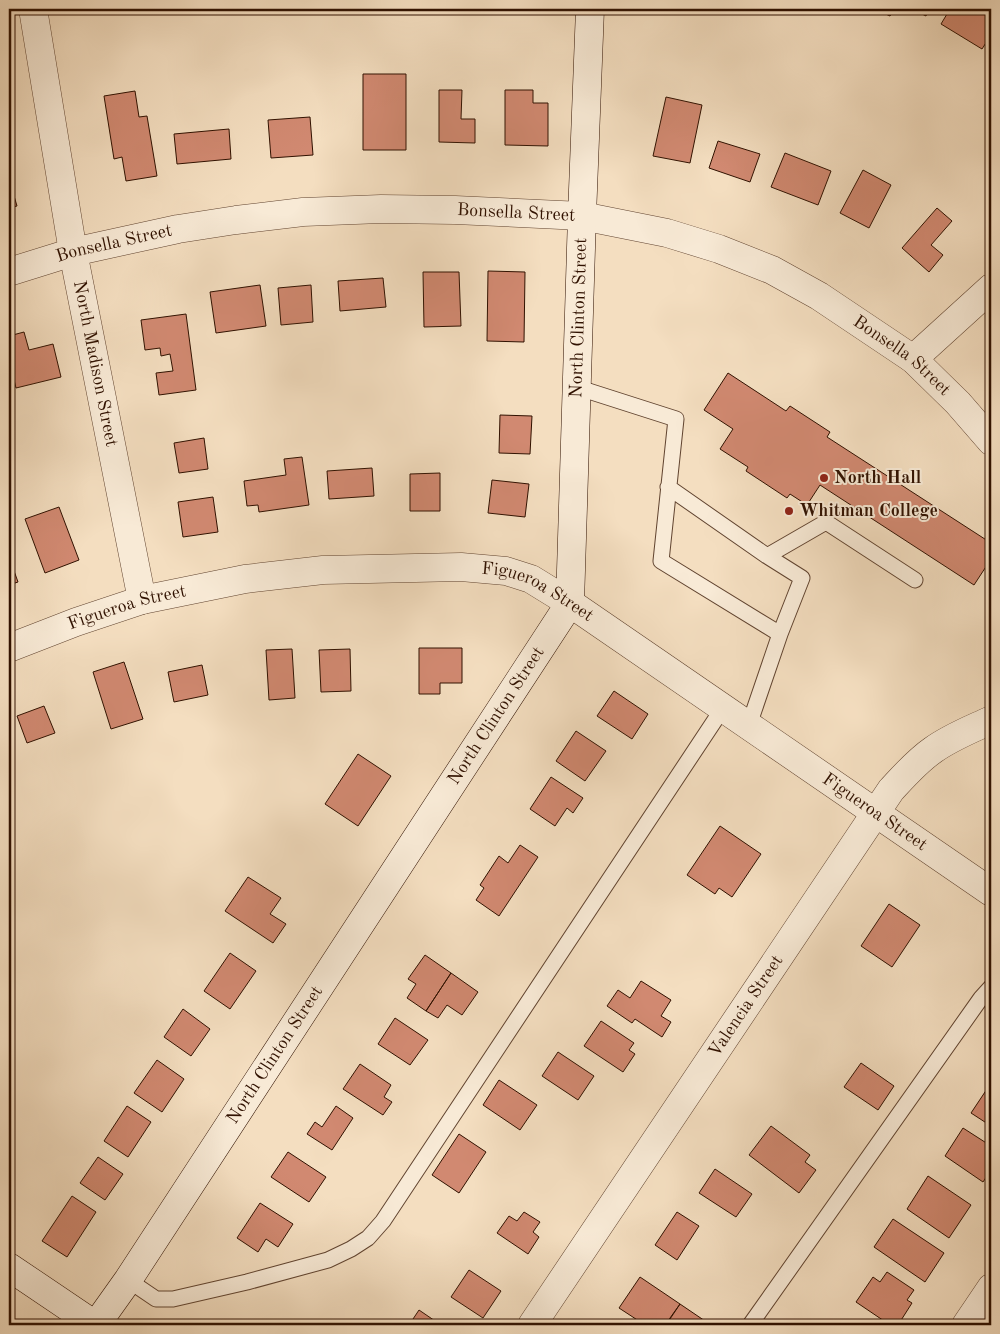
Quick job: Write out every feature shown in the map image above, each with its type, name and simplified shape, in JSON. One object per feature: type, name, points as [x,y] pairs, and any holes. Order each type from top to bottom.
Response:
[{"type":"street","name":"North Madison Street","points":[[33,9],[73,252],[142,600]]},
{"type":"street","name":"North Clinton Street","points":[[96,1325],[128,1280],[570,603],[590,9]]},
{"type":"street","name":"Bonsella Street","points":[[9,272],[73,252],[178,229],[302,212],[381,209],[455,210],[582,216],[667,233],[720,249],[772,270],[820,296],[913,359],[958,403],[991,441]]},
{"type":"street","points":[[913,359],[991,288]]},
{"type":"street","name":"Figueroa Street","points":[[9,648],[76,622],[142,600],[245,579],[323,570],[461,567],[506,571],[531,579],[570,603],[991,892]]},
{"type":"street","name":"Valencia Street","points":[[532,1325],[891,790],[911,768],[933,750],[991,720]]},
{"type":"street","points":[[9,1266],[96,1325]]},
{"type":"street","points":[[966,1325],[991,1288]]},
{"type":"lane","points":[[576,387],[676,419],[661,561],[780,634]]},
{"type":"lane","points":[[668,487],[802,578],[780,634],[749,726]]},
{"type":"lane","points":[[767,556],[826,522],[915,580]]},
{"type":"lane","points":[[128,1280],[156,1299],[173,1300],[328,1260],[368,1238],[383,1221],[723,708]]},
{"type":"lane","points":[[750,1325],[981,998],[991,988]]},
{"type":"building","points":[[875,9],[894,9],[890,16]]},
{"type":"building","points":[[912,9],[929,9],[926,16]]},
{"type":"building","points":[[950,9],[991,9],[991,35],[982,49],[941,24]]},
{"type":"building","points":[[363,74],[406,74],[406,150],[363,150]]},
{"type":"building","points":[[439,90],[462,90],[461,119],[475,119],[475,143],[439,142]]},
{"type":"building","points":[[505,90],[533,90],[533,103],[548,103],[548,146],[505,145]]},
{"type":"building","points":[[135,91],[139,117],[147,116],[157,176],[126,181],[122,157],[114,159],[104,96]]},
{"type":"building","points":[[666,97],[702,105],[690,163],[653,156]]},
{"type":"building","points":[[310,117],[313,155],[271,158],[268,120]]},
{"type":"building","points":[[229,129],[231,159],[177,164],[174,134]]},
{"type":"building","points":[[718,141],[760,154],[750,182],[709,168]]},
{"type":"building","points":[[785,153],[831,171],[818,205],[771,187]]},
{"type":"building","points":[[863,170],[891,185],[869,228],[840,213]]},
{"type":"building","points":[[9,179],[17,206],[9,208]]},
{"type":"building","points":[[937,208],[952,221],[931,245],[943,255],[929,272],[902,248]]},
{"type":"building","points":[[488,271],[525,272],[524,342],[487,341]]},
{"type":"building","points":[[423,272],[459,272],[461,326],[424,327]]},
{"type":"building","points":[[383,278],[386,307],[340,311],[338,281]]},
{"type":"building","points":[[260,285],[266,326],[216,333],[210,292]]},
{"type":"building","points":[[311,285],[313,322],[281,325],[278,288]]},
{"type":"building","points":[[186,314],[196,390],[159,395],[156,373],[173,371],[170,354],[161,356],[160,348],[145,350],[141,320]]},
{"type":"building","points":[[24,332],[29,350],[53,344],[61,377],[16,388],[9,359],[9,336]]},
{"type":"building","name":"North Hall","points":[[728,373],[786,411],[790,406],[830,432],[827,437],[991,543],[991,559],[974,585],[820,485],[807,505],[790,494],[787,498],[746,471],[748,467],[720,449],[733,429],[704,410]]},
{"type":"building","points":[[500,415],[532,416],[530,454],[499,453]]},
{"type":"building","points":[[204,438],[208,469],[179,473],[174,443]]},
{"type":"building","points":[[302,457],[309,505],[259,512],[258,505],[247,506],[244,481],[286,475],[284,459]]},
{"type":"building","points":[[372,468],[374,496],[329,499],[327,471]]},
{"type":"building","points":[[440,473],[440,511],[410,511],[410,474]]},
{"type":"building","points":[[492,480],[529,484],[525,517],[488,513]]},
{"type":"building","points":[[213,497],[218,532],[183,537],[178,502]]},
{"type":"building","points":[[59,507],[79,560],[45,573],[25,519]]},
{"type":"building","points":[[9,557],[18,582],[9,585]]},
{"type":"building","points":[[419,648],[462,648],[462,683],[440,683],[440,694],[419,694]]},
{"type":"building","points":[[292,649],[295,698],[269,700],[266,650]]},
{"type":"building","points":[[350,649],[351,691],[321,692],[319,650]]},
{"type":"building","points":[[124,662],[143,719],[111,729],[93,672]]},
{"type":"building","points":[[202,665],[208,695],[174,702],[168,672]]},
{"type":"building","points":[[614,691],[648,714],[632,739],[597,716]]},
{"type":"building","points":[[44,706],[55,733],[27,743],[17,716]]},
{"type":"building","points":[[576,731],[606,751],[585,781],[556,761]]},
{"type":"building","points":[[358,754],[391,776],[358,826],[325,804]]},
{"type":"building","points":[[551,777],[583,798],[573,813],[567,808],[555,826],[530,809]]},
{"type":"building","points":[[720,826],[761,854],[732,897],[719,888],[715,894],[687,875]]},
{"type":"building","points":[[520,845],[538,857],[499,916],[476,900],[484,888],[480,885],[499,856],[508,863]]},
{"type":"building","points":[[248,877],[281,898],[270,914],[286,924],[273,943],[225,911]]},
{"type":"building","points":[[889,904],[920,925],[892,967],[861,946]]},
{"type":"building","points":[[230,953],[256,971],[230,1009],[204,991]]},
{"type":"building","points":[[425,955],[451,973],[426,1011],[407,998],[416,984],[408,979]]},
{"type":"building","points":[[451,973],[478,992],[462,1015],[447,1005],[438,1018],[426,1011]]},
{"type":"building","points":[[641,981],[671,1000],[661,1016],[671,1022],[662,1037],[635,1019],[632,1023],[607,1006],[618,990],[630,998]]},
{"type":"building","points":[[183,1009],[210,1029],[191,1056],[164,1037]]},
{"type":"building","points":[[395,1018],[428,1040],[410,1065],[378,1044]]},
{"type":"building","points":[[601,1021],[634,1043],[629,1050],[635,1054],[623,1072],[584,1046]]},
{"type":"building","points":[[558,1052],[594,1076],[578,1100],[542,1076]]},
{"type":"building","points":[[157,1060],[184,1079],[162,1112],[134,1093]]},
{"type":"building","points":[[861,1063],[894,1086],[878,1110],[844,1087]]},
{"type":"building","points":[[360,1064],[391,1085],[384,1097],[392,1102],[383,1115],[343,1089]]},
{"type":"building","points":[[499,1080],[537,1105],[520,1130],[483,1105]]},
{"type":"building","points":[[991,1083],[991,1126],[971,1113]]},
{"type":"building","points":[[127,1106],[151,1122],[128,1157],[104,1141]]},
{"type":"building","points":[[336,1106],[353,1118],[332,1150],[307,1134],[315,1122],[322,1127]]},
{"type":"building","points":[[771,1126],[810,1155],[805,1162],[816,1170],[799,1193],[749,1155]]},
{"type":"building","points":[[963,1128],[991,1146],[991,1170],[983,1182],[945,1156]]},
{"type":"building","points":[[459,1134],[486,1152],[459,1193],[432,1175]]},
{"type":"building","points":[[288,1152],[326,1177],[309,1202],[271,1177]]},
{"type":"building","points":[[98,1157],[123,1174],[105,1200],[80,1183]]},
{"type":"building","points":[[715,1169],[752,1194],[736,1217],[699,1193]]},
{"type":"building","points":[[928,1176],[971,1205],[949,1238],[907,1209]]},
{"type":"building","points":[[72,1196],[96,1212],[67,1257],[42,1241]]},
{"type":"building","points":[[260,1203],[293,1224],[278,1247],[266,1239],[258,1252],[237,1238]]},
{"type":"building","points":[[524,1212],[540,1222],[533,1232],[539,1237],[528,1254],[497,1233],[509,1216],[517,1221]]},
{"type":"building","points":[[677,1212],[699,1226],[677,1260],[655,1245]]},
{"type":"building","points":[[893,1219],[944,1253],[925,1282],[874,1247]]},
{"type":"building","points":[[469,1270],[501,1291],[483,1318],[451,1297]]},
{"type":"building","points":[[887,1272],[914,1290],[907,1300],[912,1303],[898,1325],[890,1325],[856,1302],[873,1277],[880,1282]]},
{"type":"building","points":[[640,1277],[680,1304],[665,1325],[645,1325],[619,1308]]},
{"type":"building","points":[[680,1304],[708,1323],[707,1325],[666,1325]]},
{"type":"building","points":[[419,1310],[441,1325],[409,1325]]},
{"type":"place","name":"North Hall","points":[[824,478]]},
{"type":"place","name":"Whitman College","points":[[789,511]]}]
